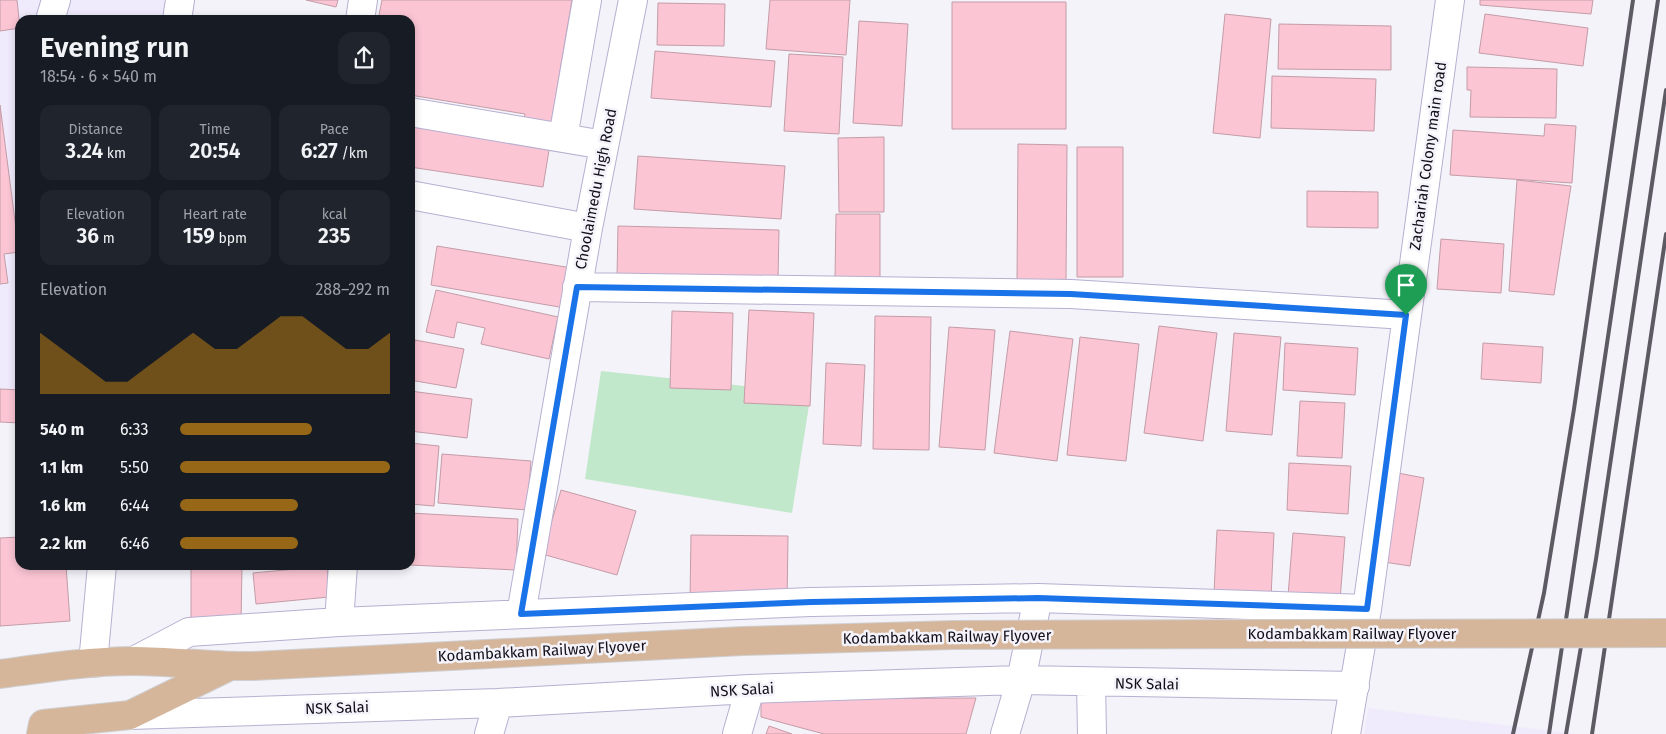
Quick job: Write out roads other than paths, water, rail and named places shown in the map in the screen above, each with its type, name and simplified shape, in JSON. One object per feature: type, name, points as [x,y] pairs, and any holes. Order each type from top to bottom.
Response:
[{"type":"main road","name":"Kodambakkam Railway Flyover","points":[[0,674],[93,663],[134,661],[240,666],[734,641],[954,635],[1666,633]]},
{"type":"main road","name":"Kodambakkam Railway Flyover","points":[[130,715],[240,666]]},
{"type":"main road","points":[[42,729],[130,715]]},
{"type":"street","points":[[52,15],[56,0]]},
{"type":"street","points":[[178,15],[180,0]]},
{"type":"street","points":[[361,15],[363,0]]},
{"type":"street","points":[[563,138],[587,0]]},
{"type":"street","name":"Choolaimedu High Road","points":[[521,614],[577,287],[633,0]]},
{"type":"street","name":"Zachariah Colony main road","points":[[1346,734],[1367,609],[1450,0]]},
{"type":"street","points":[[415,113],[604,145]]},
{"type":"street","points":[[415,196],[588,228]]},
{"type":"street","points":[[577,287],[1071,294],[1406,315]]},
{"type":"street","points":[[93,663],[102,570]]},
{"type":"street","points":[[339,622],[343,570]]},
{"type":"street","points":[[1005,734],[1021,680],[1038,598]]},
{"type":"street","points":[[134,661],[189,632],[339,622],[521,614],[811,602],[1038,598],[1367,609]]},
{"type":"street","name":"NSK Salai","points":[[130,715],[498,703],[750,689],[1021,680],[1091,683],[1355,686]]},
{"type":"street","points":[[1091,683],[1092,734]]},
{"type":"street","points":[[737,734],[750,689]]},
{"type":"street","points":[[489,734],[498,703]]},
{"type":"railway","points":[[1513,734],[1544,593],[1574,409],[1633,0]]},
{"type":"railway","points":[[1549,734],[1658,0]]},
{"type":"railway","points":[[1566,734],[1596,559],[1666,90]]},
{"type":"railway","points":[[1592,734],[1666,234]]}]
